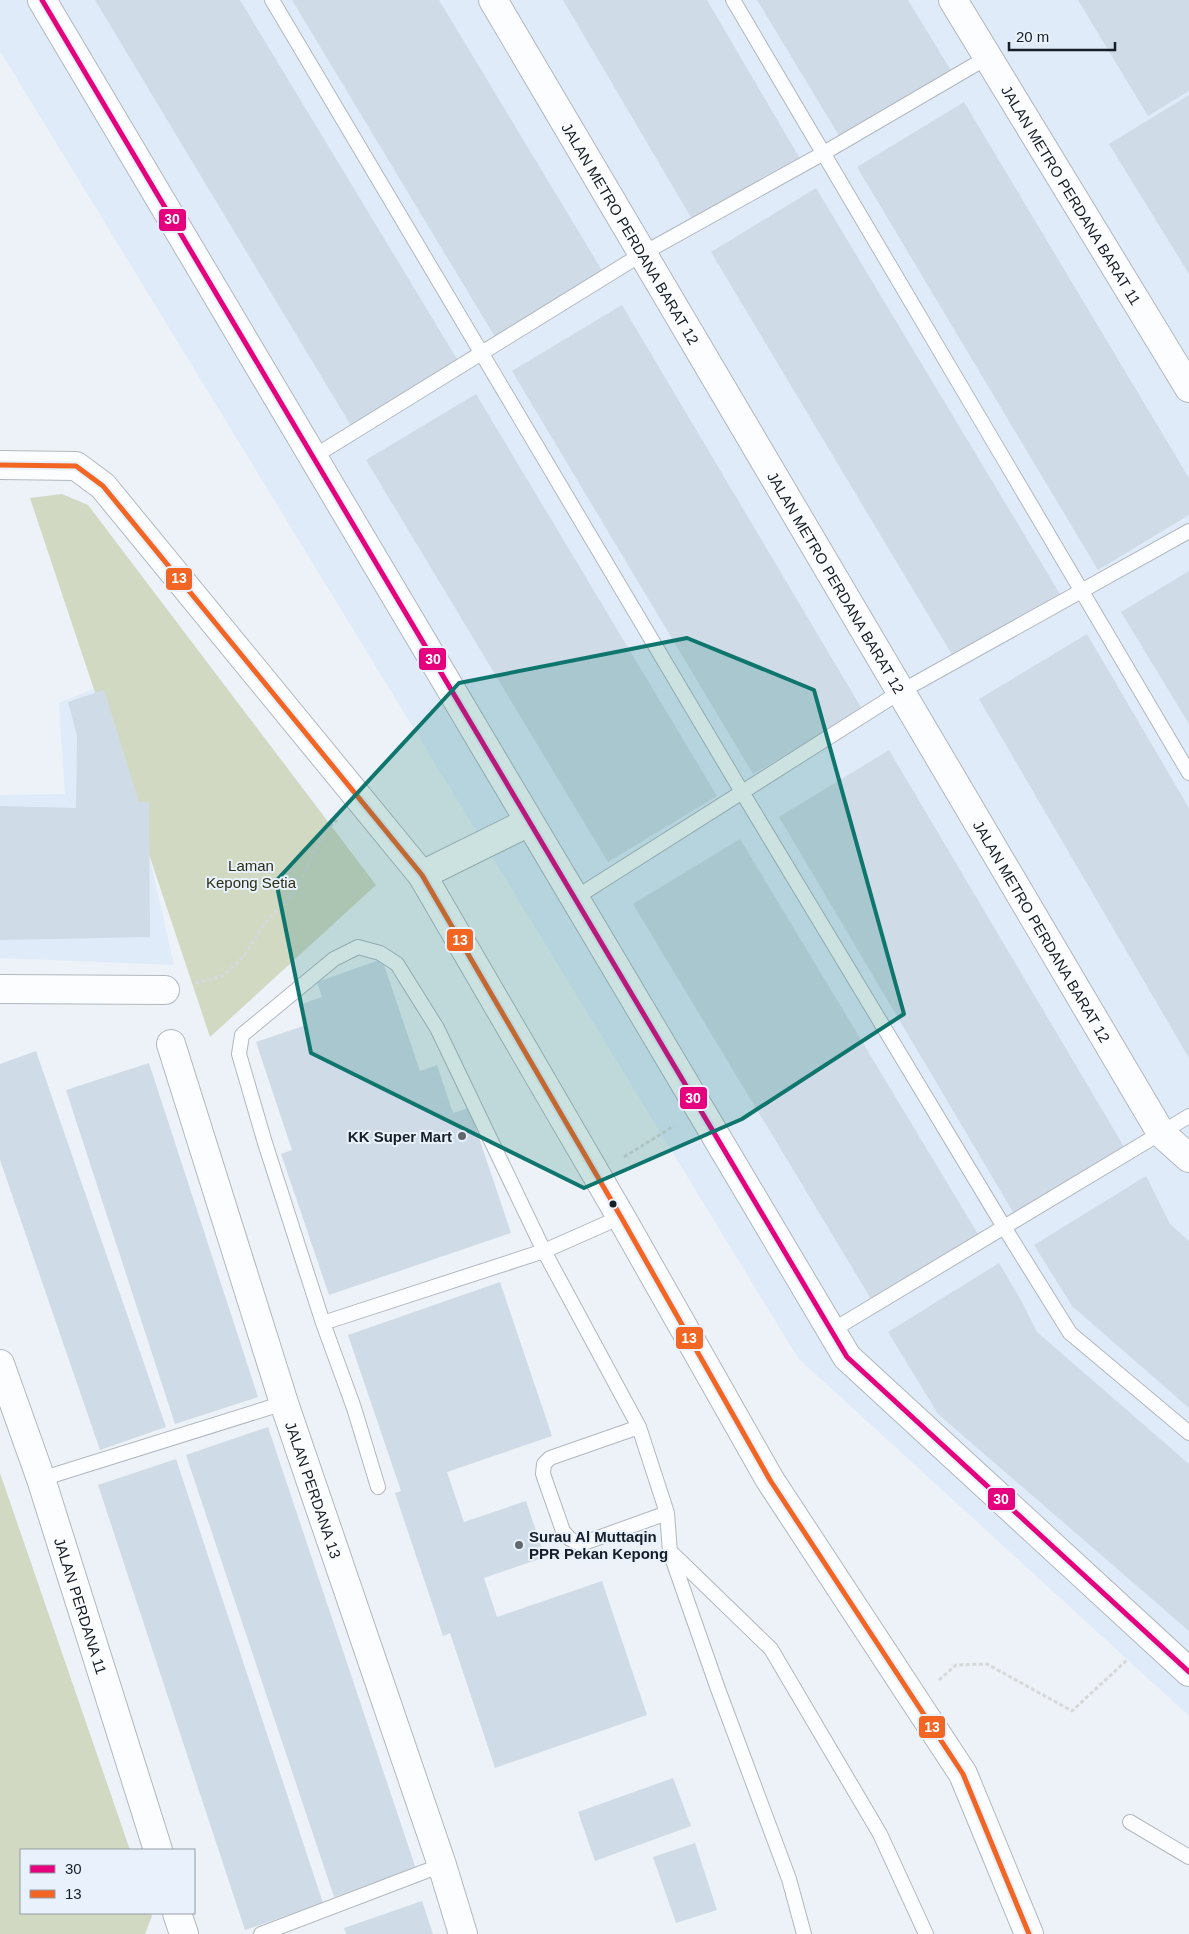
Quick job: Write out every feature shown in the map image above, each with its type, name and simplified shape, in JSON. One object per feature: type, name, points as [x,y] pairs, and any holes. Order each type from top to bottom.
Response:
[{"type":"street","points":[[42,0],[847,1357],[1189,1672]]},
{"type":"street","name":"JALAN METRO PERDANA BARAT 12","points":[[493,0],[1160,1133],[1189,1158]]},
{"type":"street","name":"JALAN METRO PERDANA BARAT 11","points":[[953,0],[1189,388]]},
{"type":"street","points":[[0,465],[76,466],[103,486],[422,876],[621,1217],[770,1480],[962,1774],[1028,1934]]},
{"type":"street","points":[[422,876],[529,822]]},
{"type":"street","points":[[0,989],[165,990]]},
{"type":"street","name":"JALAN PERDANA 13","points":[[170,1044],[284,1403],[442,1865],[463,1934]]},
{"type":"street","name":"JALAN PERDANA 11","points":[[2,1375],[41,1479],[158,1849]]},
{"type":"street","points":[[178,1914],[184,1934]]},
{"type":"lane","points":[[272,0],[742,792],[1070,1333],[1189,1433]]},
{"type":"lane","points":[[733,0],[822,154],[1189,773]]},
{"type":"lane","points":[[313,457],[642,254],[822,154],[988,57]]},
{"type":"lane","points":[[574,898],[900,692],[1083,592],[1189,531]]},
{"type":"lane","points":[[378,1487],[354,1408],[323,1323],[265,1143],[239,1054],[242,1035],[261,1017],[334,959],[358,947],[380,953],[397,964],[437,1028],[544,1251],[639,1427],[667,1513],[670,1552],[718,1689],[789,1878],[804,1934]]},
{"type":"lane","points":[[831,1330],[1189,1116]]},
{"type":"lane","points":[[323,1323],[544,1251],[621,1217]]},
{"type":"lane","points":[[41,1479],[284,1403]]},
{"type":"lane","points":[[639,1427],[550,1458],[544,1464],[543,1474],[563,1530],[570,1539],[581,1544],[667,1513]]},
{"type":"lane","points":[[670,1552],[772,1649],[880,1834],[926,1934]]},
{"type":"lane","points":[[1130,1822],[1189,1857]]},
{"type":"lane","points":[[261,1934],[442,1865]]},
{"type":"path","points":[[165,990],[223,976],[244,956],[264,924],[296,890],[324,833],[358,798]]},
{"type":"path","points":[[596,1175],[700,1110]]},
{"type":"path","points":[[915,1700],[956,1666],[987,1664],[1072,1712],[1150,1637]]},
{"type":"highlighted area","points":[[687,638],[814,690],[904,1014],[742,1119],[584,1188],[311,1053],[276,881],[459,683]]},
{"type":"shaded area","points":[[0,0],[1189,0],[1189,1716],[798,1358],[0,51]]},
{"type":"shaded area","points":[[110,682],[174,965],[0,958],[0,795],[65,794],[59,703]]},
{"type":"green space","name":"Laman Kepong Setia","points":[[62,494],[88,505],[376,885],[210,1037],[30,498]]},
{"type":"green space","points":[[0,1473],[130,1849],[20,1849],[20,1914],[151,1914],[152,1916],[145,1934],[0,1934]]},
{"type":"building","points":[[95,0],[240,0],[460,364],[353,429]]},
{"type":"building","points":[[292,0],[439,0],[606,277],[498,342]]},
{"type":"building","points":[[563,0],[707,0],[802,162],[696,226]]},
{"type":"building","points":[[757,0],[908,0],[952,72],[841,139]]},
{"type":"building","points":[[1078,0],[1189,0],[1189,91],[1148,116]]},
{"type":"building","points":[[1189,95],[1189,274],[1109,144]]},
{"type":"building","points":[[964,102],[1189,478],[1189,515],[1098,570],[857,167]]},
{"type":"building","points":[[816,188],[1060,594],[954,658],[711,252]]},
{"type":"building","points":[[622,305],[862,709],[753,774],[512,371]]},
{"type":"building","points":[[476,394],[717,796],[608,862],[366,460]]},
{"type":"building","points":[[1189,571],[1189,724],[1121,612]]},
{"type":"building","points":[[1087,634],[1189,808],[1189,1058],[979,699]]},
{"type":"building","points":[[104,690],[139,802],[149,802],[150,937],[0,940],[0,806],[76,808],[77,736],[68,702]]},
{"type":"building","points":[[889,750],[1126,1150],[1016,1217],[779,817]]},
{"type":"building","points":[[740,839],[981,1239],[874,1304],[633,904]]},
{"type":"building","points":[[382,959],[420,1071],[437,1065],[453,1113],[469,1108],[511,1233],[329,1295],[281,1154],[292,1150],[256,1042],[306,1025],[299,1005],[322,997],[317,982]]},
{"type":"building","points":[[36,1051],[166,1427],[100,1450],[0,1160],[0,1064]]},
{"type":"building","points":[[149,1063],[258,1397],[175,1424],[66,1090]]},
{"type":"building","points":[[1146,1176],[1170,1224],[1189,1241],[1189,1408],[1072,1306],[1034,1245]]},
{"type":"building","points":[[999,1263],[1037,1332],[1189,1464],[1189,1631],[938,1414],[888,1332]]},
{"type":"building","points":[[500,1282],[552,1436],[447,1472],[464,1522],[526,1501],[545,1557],[484,1578],[497,1617],[602,1581],[647,1715],[495,1768],[450,1633],[443,1636],[395,1493],[401,1491],[348,1335]]},
{"type":"building","points":[[268,1427],[416,1869],[334,1897],[186,1455]]},
{"type":"building","points":[[176,1459],[323,1903],[245,1930],[98,1485]]},
{"type":"building","points":[[673,1778],[691,1826],[595,1861],[578,1812]]},
{"type":"building","points":[[695,1843],[717,1910],[676,1923],[653,1857]]},
{"type":"building","points":[[422,1901],[433,1934],[346,1934],[344,1928]]},
{"type":"transit line","name":"30","points":[[42,0],[847,1357],[1189,1672]]},
{"type":"transit line","name":"13","points":[[0,465],[76,466],[103,486],[422,875],[621,1217],[770,1480],[963,1774],[1029,1934]]},
{"type":"place","name":"KK Super Mart","points":[[462,1136]]},
{"type":"place","name":"Surau Al Muttaqin PPR Pekan Kepong","points":[[519,1545]]}]
